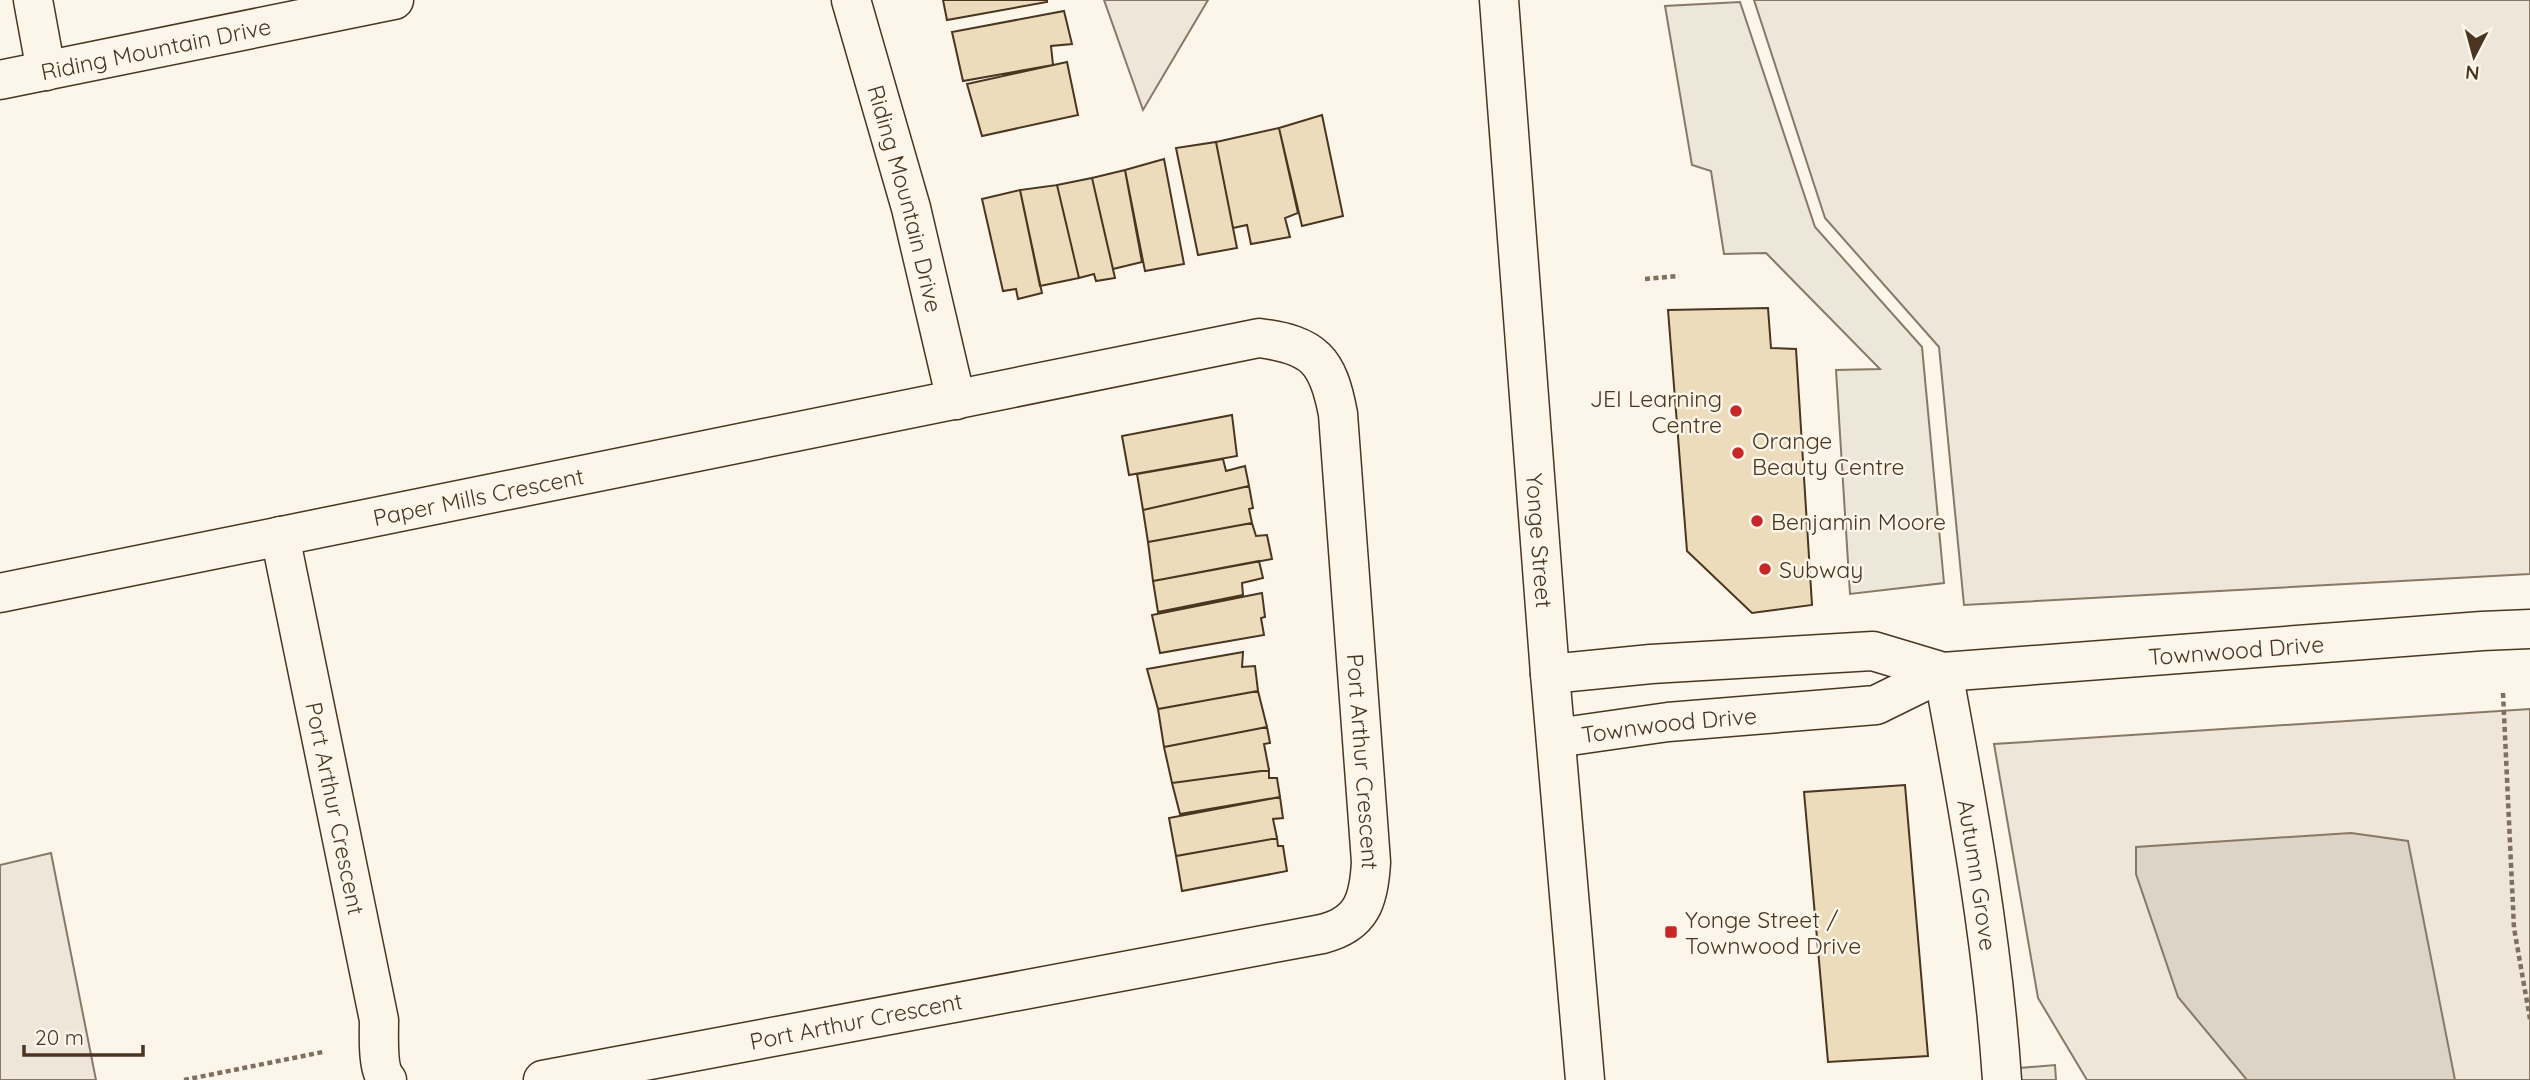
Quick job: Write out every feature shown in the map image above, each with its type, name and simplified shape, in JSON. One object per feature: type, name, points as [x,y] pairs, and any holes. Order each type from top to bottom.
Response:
[{"type":"street","points":[[33,0],[46,71]]},
{"type":"street","name":"Riding Mountain Drive","points":[[0,80],[394,0]]},
{"type":"street","name":"Riding Mountain Drive","points":[[851,0],[911,208],[956,400]]},
{"type":"street","name":"Yonge Street","points":[[1499,0],[1550,674],[1585,1080]]},
{"type":"street","name":"Port Arthur Crescent","points":[[543,1080],[1322,934],[1344,927],[1360,911],[1370,888],[1370,848],[1338,414],[1334,388],[1323,365],[1307,351],[1285,342],[1259,338],[956,400]]},
{"type":"street","name":"Paper Mills Crescent","points":[[0,593],[956,400]]},
{"type":"street","name":"Port Arthur Crescent","points":[[280,536],[379,1020],[379,1048],[383,1076],[387,1080]]},
{"type":"street","name":"Townwood Drive","points":[[1550,674],[1651,664],[1873,651],[1943,671],[2530,629]]},
{"type":"street","name":"Townwood Drive","points":[[1556,738],[1668,722],[1876,705],[1943,671]]},
{"type":"street","name":"Autumn Grove","points":[[1943,671],[1994,985],[2002,1080]]},
{"type":"path","points":[[1646,279],[1679,276]]},
{"type":"path","points":[[2503,693],[2514,928],[2530,1019]]},
{"type":"path","points":[[184,1080],[323,1052]]},
{"type":"shaded area","points":[[1104,0],[1208,0],[1143,110]]},
{"type":"shaded area","points":[[1754,0],[2530,0],[2530,574],[1964,605],[1939,347],[1825,218]]},
{"type":"shaded area","points":[[1740,2],[1815,227],[1922,347],[1944,583],[1850,594],[1836,370],[1880,369],[1766,253],[1724,254],[1711,171],[1692,165],[1665,6]]},
{"type":"shaded area","points":[[2530,709],[2530,1080],[2087,1080],[2038,998],[1994,744]]},
{"type":"shaded area","points":[[2351,833],[2408,841],[2455,1080],[2247,1080],[2178,997],[2136,874],[2136,847]]},
{"type":"shaded area","points":[[51,853],[96,1080],[0,1080],[0,865]]},
{"type":"shaded area","points":[[2055,1065],[2056,1080],[2020,1080],[2019,1068]]},
{"type":"building","points":[[943,0],[1047,0],[1047,2],[947,20]]},
{"type":"building","points":[[1064,11],[1072,44],[1051,46],[1053,65],[963,81],[952,32]]},
{"type":"building","points":[[1067,62],[1078,115],[982,136],[967,84]]},
{"type":"building","points":[[1322,115],[1343,216],[1302,226],[1279,128]]},
{"type":"building","points":[[1279,128],[1298,213],[1285,218],[1290,237],[1251,244],[1247,225],[1233,228],[1216,142]]},
{"type":"building","points":[[1216,142],[1237,248],[1198,255],[1176,148]]},
{"type":"building","points":[[1164,159],[1184,264],[1145,271],[1125,170]]},
{"type":"building","points":[[1125,170],[1142,262],[1113,269],[1092,178]]},
{"type":"building","points":[[1092,178],[1115,278],[1096,281],[1094,274],[1079,278],[1057,185]]},
{"type":"building","points":[[1057,185],[1079,278],[1040,286],[1020,190]]},
{"type":"building","points":[[1020,190],[1042,293],[1018,299],[1016,289],[1003,291],[982,199]]},
{"type":"building","points":[[1768,308],[1771,348],[1796,349],[1812,605],[1752,613],[1687,551],[1668,310]]},
{"type":"building","points":[[1232,415],[1237,456],[1129,475],[1122,436]]},
{"type":"building","points":[[1223,459],[1226,471],[1245,466],[1249,486],[1143,510],[1137,474]]},
{"type":"building","points":[[1249,486],[1253,508],[1249,509],[1252,523],[1148,542],[1143,510]]},
{"type":"building","points":[[1252,523],[1256,536],[1267,535],[1272,559],[1153,581],[1148,542]]},
{"type":"building","points":[[1259,561],[1263,578],[1242,583],[1243,595],[1158,612],[1153,581]]},
{"type":"building","points":[[1262,593],[1265,617],[1261,618],[1264,635],[1160,653],[1152,615]]},
{"type":"building","points":[[1243,652],[1242,667],[1255,666],[1258,691],[1158,709],[1147,669]]},
{"type":"building","points":[[1258,691],[1267,727],[1164,747],[1158,709]]},
{"type":"building","points":[[1267,727],[1270,743],[1264,744],[1269,770],[1172,783],[1164,747]]},
{"type":"building","points":[[1269,770],[1269,778],[1277,778],[1280,797],[1180,814],[1172,783]]},
{"type":"building","points":[[1905,785],[1928,1056],[1828,1062],[1804,792]]},
{"type":"building","points":[[1280,797],[1283,818],[1273,819],[1277,838],[1176,856],[1169,818]]},
{"type":"building","points":[[1277,838],[1278,846],[1283,846],[1287,871],[1182,891],[1176,856]]},
{"type":"place","name":"JEI Learning Centre","points":[[1736,411]]},
{"type":"place","name":"Orange Beauty Centre","points":[[1738,453]]},
{"type":"place","name":"Benjamin Moore","points":[[1757,521]]},
{"type":"place","name":"Subway","points":[[1765,569]]},
{"type":"place","name":"Yonge Street / Townwood Drive","points":[[1671,932]]}]
